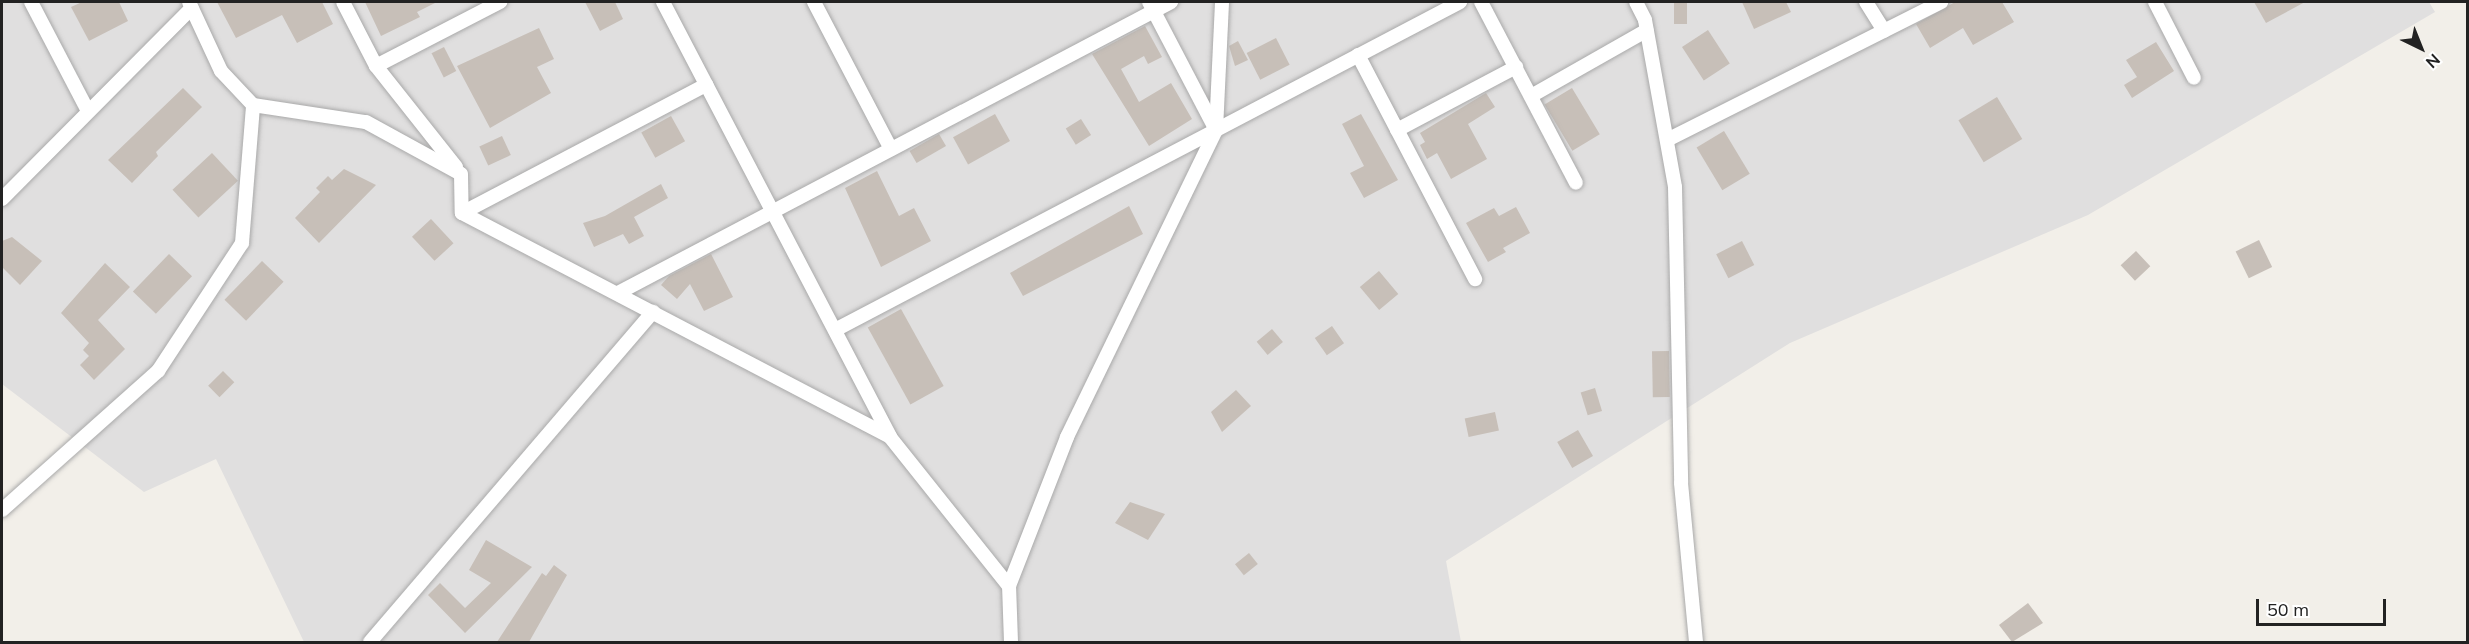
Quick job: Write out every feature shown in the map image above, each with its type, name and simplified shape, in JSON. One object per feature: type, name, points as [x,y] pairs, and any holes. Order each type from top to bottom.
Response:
[{"type":"street","points":[[31,2],[88,111]]},
{"type":"street","points":[[343,2],[376,66],[461,174],[462,213]]},
{"type":"street","points":[[376,66],[500,2]]},
{"type":"street","points":[[663,2],[890,437],[1009,586]]},
{"type":"street","points":[[814,2],[891,149]]},
{"type":"street","points":[[618,293],[891,149],[1152,6],[1171,2]]},
{"type":"street","points":[[1011,642],[1009,586],[1067,437],[1216,130],[1222,2]]},
{"type":"street","points":[[835,330],[1460,2]]},
{"type":"street","points":[[1481,2],[1576,183]]},
{"type":"street","points":[[1636,2],[1647,30],[1675,187],[1682,483],[1696,642]]},
{"type":"street","points":[[1866,2],[1884,31]]},
{"type":"street","points":[[1667,140],[1941,2]]},
{"type":"street","points":[[2155,2],[2194,78]]},
{"type":"street","points":[[2,199],[190,5],[221,71],[253,105],[366,122],[461,174]]},
{"type":"street","points":[[1152,6],[1216,130]]},
{"type":"street","points":[[1531,96],[1647,30]]},
{"type":"street","points":[[1358,55],[1475,279]]},
{"type":"street","points":[[1397,130],[1516,67]]},
{"type":"street","points":[[462,213],[706,85]]},
{"type":"street","points":[[2,510],[158,371],[242,243],[253,105]]},
{"type":"street","points":[[462,213],[890,437]]},
{"type":"street","points":[[370,642],[653,312]]},
{"type":"shaded area","points":[[2,2],[2429,2],[2435,12],[2088,215],[1790,343],[1446,561],[1461,642],[304,642],[216,459],[144,492],[2,384]]},
{"type":"building","points":[[82,2],[119,2],[128,21],[89,41],[71,7]]},
{"type":"building","points":[[217,2],[322,2],[333,24],[297,43],[282,15],[236,38]]},
{"type":"building","points":[[365,2],[437,2],[417,12],[420,17],[381,36]]},
{"type":"building","points":[[585,2],[615,2],[623,19],[600,31]]},
{"type":"building","points":[[1674,2],[1687,2],[1687,24],[1674,24]]},
{"type":"building","points":[[1742,2],[1786,2],[1791,12],[1754,29]]},
{"type":"building","points":[[1955,2],[2002,2],[2014,22],[1973,45],[1963,28],[1930,48],[1916,24]]},
{"type":"building","points":[[2254,2],[2305,2],[2266,23]]},
{"type":"building","points":[[1145,26],[1162,57],[1148,64],[1144,56],[1121,69],[1139,102],[1171,83],[1192,119],[1149,146],[1092,54]]},
{"type":"building","points":[[539,28],[554,59],[537,67],[551,93],[490,128],[457,66]]},
{"type":"building","points":[[1708,30],[1730,64],[1704,80],[1682,47]]},
{"type":"building","points":[[1276,38],[1290,65],[1260,80],[1247,53]]},
{"type":"building","points":[[1238,41],[1248,60],[1235,66],[1229,46]]},
{"type":"building","points":[[2156,42],[2174,71],[2132,98],[2124,85],[2137,77],[2126,60]]},
{"type":"building","points":[[444,47],[456,71],[444,77],[432,53]]},
{"type":"building","points":[[183,88],[202,107],[156,152],[158,156],[132,183],[108,160]]},
{"type":"building","points":[[1572,88],[1600,134],[1572,151],[1545,104]]},
{"type":"building","points":[[1486,93],[1495,107],[1468,124],[1487,159],[1451,179],[1437,153],[1427,159],[1420,145],[1425,142],[1420,133]]},
{"type":"building","points":[[1997,97],[2022,139],[1984,162],[1958,120]]},
{"type":"building","points":[[995,114],[1010,141],[968,164],[953,137]]},
{"type":"building","points":[[1361,114],[1398,180],[1364,198],[1350,173],[1364,166],[1342,124]]},
{"type":"building","points":[[671,116],[685,141],[655,158],[641,132]]},
{"type":"building","points":[[1081,119],[1091,135],[1076,145],[1066,129]]},
{"type":"building","points":[[1724,131],[1750,174],[1722,190],[1697,147]]},
{"type":"building","points":[[939,134],[946,146],[917,163],[910,151]]},
{"type":"building","points":[[502,136],[511,155],[488,166],[479,147]]},
{"type":"building","points":[[212,153],[238,181],[198,218],[173,190]]},
{"type":"building","points":[[344,169],[376,185],[319,243],[295,218],[320,192],[316,188],[328,176],[332,180]]},
{"type":"building","points":[[877,171],[899,216],[914,208],[931,241],[881,267],[845,188]]},
{"type":"building","points":[[661,184],[668,198],[634,217],[644,236],[629,244],[623,234],[594,247],[583,223],[605,216]]},
{"type":"building","points":[[1129,206],[1143,234],[1023,296],[1010,273]]},
{"type":"building","points":[[1516,207],[1530,233],[1503,248],[1506,252],[1488,262],[1466,223],[1494,208],[1499,216]]},
{"type":"building","points":[[431,219],[454,243],[434,261],[412,237]]},
{"type":"building","points":[[12,237],[42,261],[20,285],[2,267],[2,241]]},
{"type":"building","points":[[2259,240],[2272,267],[2249,278],[2236,251]]},
{"type":"building","points":[[1742,241],[1754,265],[1728,278],[1716,254]]},
{"type":"building","points":[[2136,251],[2150,266],[2135,281],[2121,265]]},
{"type":"building","points":[[169,254],[192,276],[156,314],[133,291]]},
{"type":"building","points":[[711,254],[733,297],[704,311],[690,284],[677,299],[661,285],[669,276]]},
{"type":"building","points":[[262,261],[284,282],[246,321],[224,300]]},
{"type":"building","points":[[105,263],[130,287],[98,320],[125,349],[94,380],[80,365],[89,356],[83,350],[89,343],[61,313]]},
{"type":"building","points":[[1379,271],[1398,294],[1379,310],[1360,287]]},
{"type":"building","points":[[901,309],[944,386],[910,404],[868,327]]},
{"type":"building","points":[[1332,326],[1344,343],[1327,355],[1315,338]]},
{"type":"building","points":[[1272,329],[1283,342],[1268,355],[1257,342]]},
{"type":"building","points":[[1652,351],[1669,351],[1670,397],[1653,397]]},
{"type":"building","points":[[223,371],[234,382],[219,397],[208,386]]},
{"type":"building","points":[[1595,388],[1602,411],[1588,415],[1581,392]]},
{"type":"building","points":[[1236,390],[1251,406],[1222,432],[1211,412]]},
{"type":"building","points":[[1495,412],[1499,431],[1469,437],[1465,418]]},
{"type":"building","points":[[1578,430],[1593,456],[1572,468],[1557,442]]},
{"type":"building","points":[[1130,502],[1165,514],[1148,540],[1115,523]]},
{"type":"building","points":[[486,540],[532,567],[465,633],[428,595],[440,583],[465,608],[491,583],[469,570]]},
{"type":"building","points":[[1249,553],[1258,564],[1244,575],[1235,564]]},
{"type":"building","points":[[554,565],[567,575],[529,642],[497,642],[542,573],[546,576]]},
{"type":"building","points":[[2028,603],[2043,623],[2012,642],[1999,625]]}]
